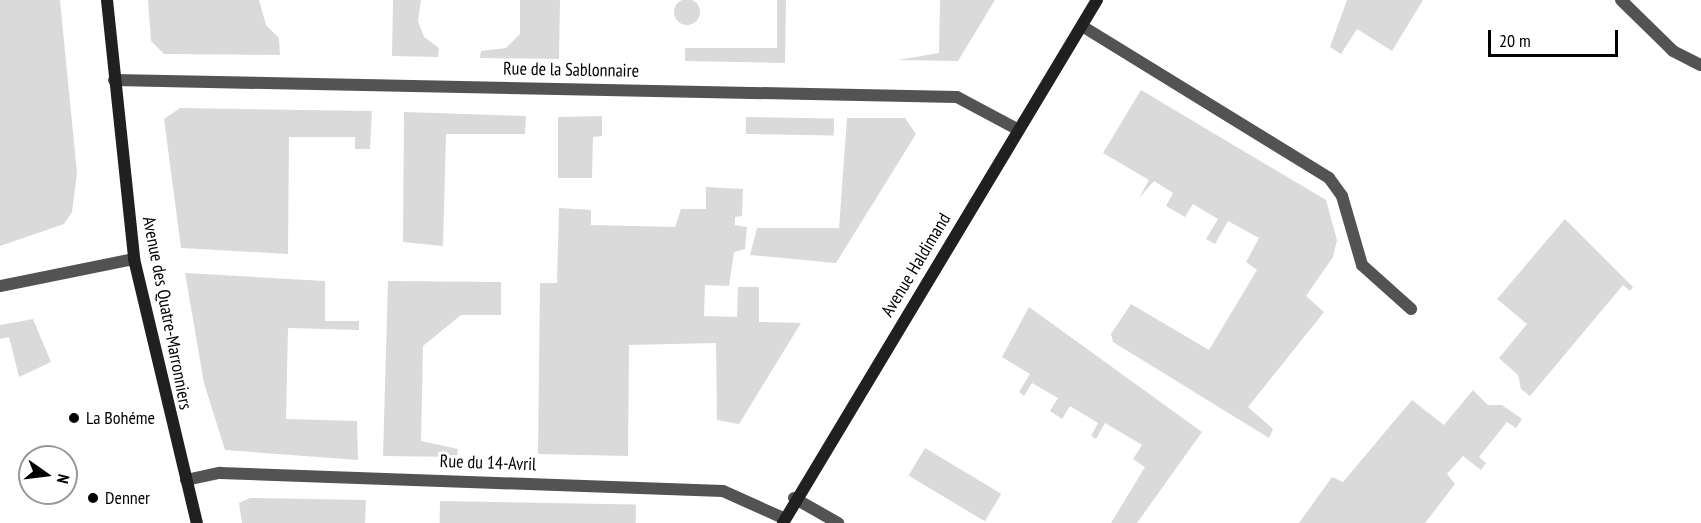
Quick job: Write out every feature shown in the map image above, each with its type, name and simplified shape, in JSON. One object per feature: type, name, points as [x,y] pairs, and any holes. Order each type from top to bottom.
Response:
[{"type":"main road","name":"Avenue des Quatre-Marronniers","points":[[107,0],[134,259],[197,523]]},
{"type":"main road","name":"Avenue Haldimand","points":[[780,521],[1097,0]]},
{"type":"street","points":[[1621,0],[1673,51],[1701,65]]},
{"type":"street","points":[[1082,26],[1329,178],[1342,196],[1362,265],[1411,309]]},
{"type":"street","name":"Rue de la Sablonnaire","points":[[114,80],[957,97],[1019,130]]},
{"type":"street","points":[[0,286],[134,259]]},
{"type":"street","name":"Rue du 14-Avril","points":[[186,480],[220,473],[723,491],[780,521]]},
{"type":"street","points":[[794,498],[838,523]]},
{"type":"shaded area","points":[[687,-1],[696,3],[700,12],[696,21],[687,25],[678,21],[674,12],[678,3]]},
{"type":"shaded area","points":[[0,0],[60,0],[77,173],[72,212],[64,224],[0,246]]},
{"type":"shaded area","points":[[148,0],[259,0],[266,25],[279,38],[280,55],[164,54],[151,41]]},
{"type":"shaded area","points":[[393,0],[421,0],[418,21],[424,37],[439,48],[438,57],[392,56]]},
{"type":"shaded area","points":[[520,0],[560,0],[559,59],[480,58],[481,51],[506,48],[520,34]]},
{"type":"shaded area","points":[[777,0],[786,0],[785,63],[685,61],[685,48],[777,48]]},
{"type":"shaded area","points":[[940,0],[995,0],[958,61],[898,60],[939,53]]},
{"type":"shaded area","points":[[1347,0],[1423,0],[1392,51],[1357,29],[1341,54],[1330,47]]},
{"type":"shaded area","points":[[1141,90],[1326,200],[1337,240],[1333,257],[1306,296],[1324,312],[1248,407],[1273,429],[1269,438],[1113,342],[1111,334],[1131,304],[1209,350],[1257,270],[1246,262],[1259,238],[1228,221],[1215,244],[1206,239],[1218,219],[1193,204],[1185,217],[1166,206],[1173,193],[1154,181],[1139,198],[1149,180],[1103,153]]},
{"type":"shaded area","points":[[180,108],[372,111],[370,149],[355,149],[355,137],[289,137],[288,254],[181,248],[164,119]]},
{"type":"shaded area","points":[[404,112],[526,116],[525,134],[446,134],[443,246],[403,242]]},
{"type":"shaded area","points":[[602,116],[602,136],[593,137],[592,178],[558,178],[558,117]]},
{"type":"shaded area","points":[[746,117],[834,119],[834,136],[746,134]]},
{"type":"shaded area","points":[[847,118],[905,118],[916,134],[836,263],[750,255],[757,228],[839,228]]},
{"type":"shaded area","points":[[706,187],[743,189],[742,216],[735,217],[735,225],[747,227],[745,249],[734,252],[729,286],[705,285],[704,316],[737,317],[738,287],[759,287],[759,322],[801,323],[739,424],[717,420],[716,343],[629,345],[628,456],[538,454],[540,283],[557,283],[559,208],[591,210],[591,225],[675,227],[681,209],[706,209]]},
{"type":"shaded area","points":[[1565,219],[1633,287],[1630,291],[1623,285],[1530,396],[1521,389],[1518,375],[1499,358],[1527,324],[1497,299]]},
{"type":"shaded area","points":[[185,273],[325,281],[325,321],[359,321],[359,330],[288,328],[286,419],[357,421],[358,460],[225,450],[204,383]]},
{"type":"shaded area","points":[[388,281],[501,282],[501,315],[461,315],[423,346],[421,441],[458,449],[457,457],[383,456]]},
{"type":"shaded area","points":[[1029,307],[1202,432],[1137,523],[1111,523],[1145,467],[1133,459],[1142,445],[1105,423],[1096,439],[1091,436],[1098,423],[1070,406],[1062,419],[1050,411],[1058,398],[1032,383],[1024,396],[1019,392],[1030,374],[1002,357]]},
{"type":"shaded area","points":[[33,319],[51,362],[19,377],[9,337],[0,339],[0,325]]},
{"type":"shaded area","points":[[1473,390],[1488,405],[1502,405],[1522,419],[1516,428],[1507,422],[1479,457],[1486,463],[1481,470],[1463,456],[1447,474],[1455,484],[1425,523],[1299,523],[1332,477],[1343,482],[1412,400],[1444,425]]},
{"type":"shaded area","points":[[925,448],[1001,494],[985,521],[909,475]]},
{"type":"shaded area","points":[[250,498],[366,500],[365,523],[242,523],[239,503]]},
{"type":"shaded area","points":[[440,501],[636,504],[636,523],[440,523]]},
{"type":"place","name":"La Bohéme","points":[[74,418]]},
{"type":"place","name":"Denner","points":[[93,498]]}]
